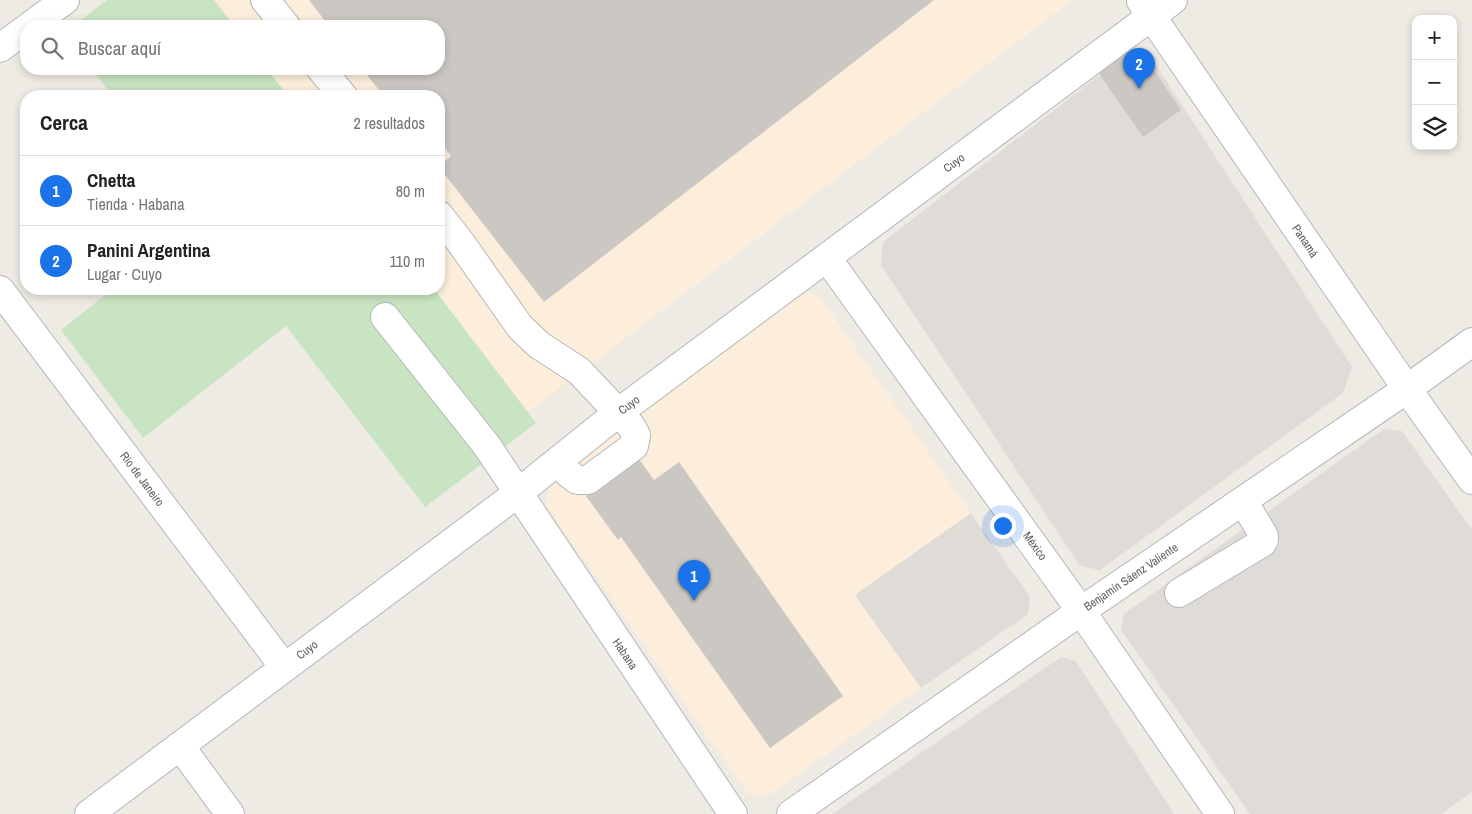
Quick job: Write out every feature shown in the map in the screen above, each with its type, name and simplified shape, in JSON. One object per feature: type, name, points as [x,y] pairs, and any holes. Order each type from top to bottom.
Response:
[{"type":"street","points":[[38,20],[65,0]]},
{"type":"street","points":[[265,0],[281,20]]},
{"type":"street","name":"Cuyo","points":[[89,814],[518,493],[619,412],[827,258],[1155,5]]},
{"type":"street","name":"Panamá","points":[[1155,5],[1407,389],[1472,480]]},
{"type":"street","points":[[0,48],[20,33]]},
{"type":"street","points":[[326,75],[338,90]]},
{"type":"street","points":[[445,223],[520,327],[539,345],[579,371],[619,412],[636,435],[634,446],[588,480],[577,480],[558,461]]},
{"type":"street","name":"México","points":[[827,258],[1081,611],[1220,814]]},
{"type":"street","name":"Río de Janeiro","points":[[0,290],[284,667]]},
{"type":"street","name":"Habana","points":[[385,317],[487,446],[733,814]]},
{"type":"street","name":"Benjamín Sáenz Valiente","points":[[791,814],[1081,611],[1407,389],[1472,342]]},
{"type":"street","points":[[1180,593],[1262,543],[1264,536],[1243,501]]},
{"type":"street","points":[[180,746],[230,814]]},
{"type":"shaded area","points":[[214,0],[1072,0],[528,412],[439,295],[445,295],[445,90],[283,90],[272,75],[445,75],[445,20],[229,20]]},
{"type":"shaded area","points":[[1128,53],[1152,59],[1352,367],[1343,393],[1100,570],[1080,566],[881,265],[883,242]]},
{"type":"shaded area","points":[[801,292],[818,294],[971,513],[855,595],[921,688],[765,798],[748,794],[546,506],[549,485]]},
{"type":"shaded area","points":[[1384,429],[1402,431],[1472,530],[1472,792],[1441,814],[1250,814],[1121,630],[1124,614]]},
{"type":"shaded area","points":[[971,513],[1030,597],[1028,614],[921,688],[855,595]]},
{"type":"shaded area","points":[[1061,657],[1076,661],[1174,814],[832,814]]},
{"type":"green space","points":[[107,0],[214,0],[229,20],[81,20]]},
{"type":"green space","points":[[96,75],[272,75],[283,90],[108,90]]},
{"type":"green space","points":[[105,295],[439,295],[536,423],[425,507],[286,326],[143,438],[61,330]]},
{"type":"building","points":[[309,0],[934,0],[544,302],[445,175],[445,162],[451,156],[445,148],[445,90],[379,90],[367,75],[445,75],[445,20],[324,20]]},
{"type":"building","points":[[1124,48],[1140,49],[1181,110],[1143,137],[1096,69]]},
{"type":"building","points":[[639,459],[654,480],[679,462],[843,696],[770,748],[621,537],[618,540],[586,496]]},
{"type":"place","name":"Panini Argentina","points":[[1139,89]]},
{"type":"place","name":"Chetta","points":[[694,601]]}]
